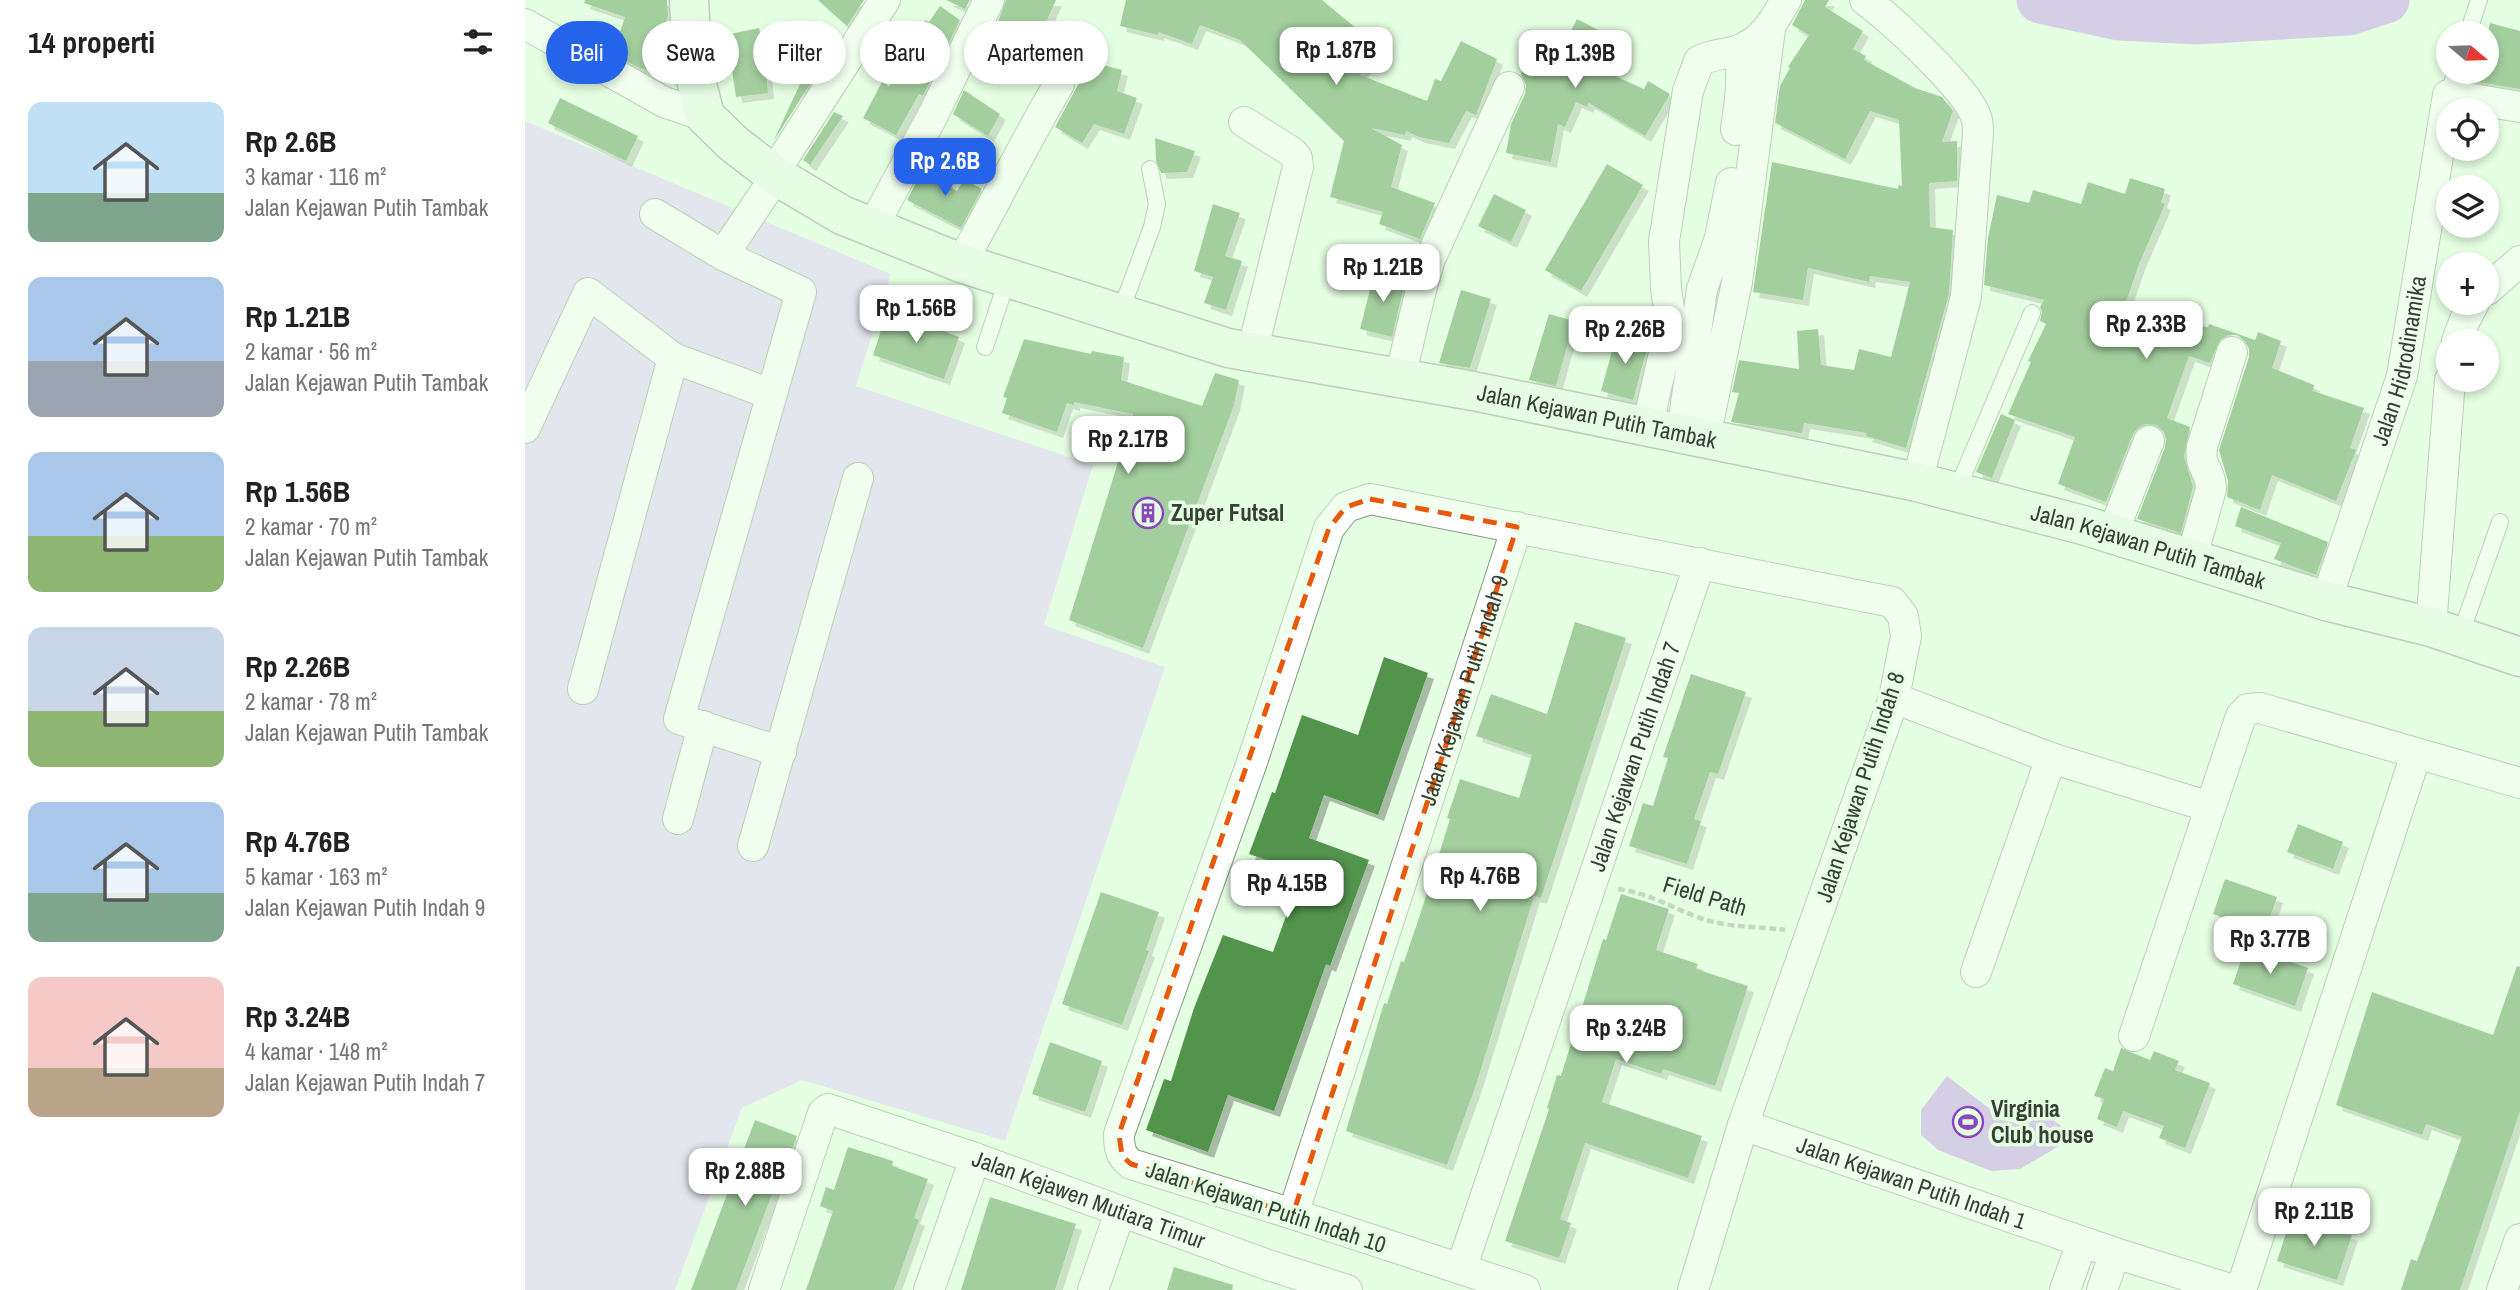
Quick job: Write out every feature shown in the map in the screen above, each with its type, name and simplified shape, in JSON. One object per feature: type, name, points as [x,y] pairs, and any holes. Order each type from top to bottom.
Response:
[{"type":"street","points":[[689,0],[693,68],[705,116]]},
{"type":"street","points":[[723,255],[885,0]]},
{"type":"street","points":[[872,228],[933,115],[989,0]]},
{"type":"street","points":[[1678,433],[1737,282],[1770,29],[1786,0]]},
{"type":"street","points":[[1865,0],[1885,15],[1945,75],[1977,117],[1966,297],[1917,482]]},
{"type":"street","points":[[525,24],[664,102],[705,116]]},
{"type":"street","points":[[1678,433],[1668,336],[1670,315],[1664,241],[1688,91],[1699,61],[1710,55],[1738,51],[1770,29]]},
{"type":"street","points":[[1678,433],[1702,289],[1720,238],[1731,186],[1741,93],[1741,61],[1738,51]]},
{"type":"street","points":[[961,262],[1059,84]]},
{"type":"street","name":"Jalan Hidrodinamika","points":[[2326,601],[2402,376],[2452,84]]},
{"type":"street","points":[[2455,84],[2520,107]]},
{"type":"street","points":[[1400,377],[1430,259],[1509,87]]},
{"type":"street","name":"Jalan Kejawan Putih Tambak","points":[[705,116],[734,144],[775,175],[842,215],[961,262],[1228,348],[1400,377],[1917,482],[2112,534],[2326,601],[2445,632],[2520,657]]},
{"type":"street","points":[[1244,121],[1292,152],[1297,158],[1298,167],[1252,352]]},
{"type":"street","points":[[655,214],[723,255],[801,292],[679,719],[781,752]]},
{"type":"street","points":[[2499,279],[2520,261]]},
{"type":"street","points":[[1666,289],[1702,289]]},
{"type":"street","points":[[525,428],[588,293],[673,358],[771,394]]},
{"type":"street","points":[[2191,560],[2211,489],[2211,477],[2201,460],[2202,447],[2232,352]]},
{"type":"street","points":[[583,689],[673,358]]},
{"type":"street","points":[[2445,632],[2450,392]]},
{"type":"street","points":[[2112,534],[2149,441]]},
{"type":"street","points":[[754,846],[859,478]]},
{"type":"street","name":"Jalan Kejawan Putih Indah 8","points":[[1329,528],[1346,507],[1370,499],[1892,602],[1903,616],[1906,636],[1894,698],[1742,1125],[1693,1290]]},
{"type":"street","name":"Jalan Kejawan Putih Indah 9","points":[[1293,1214],[1517,527]]},
{"type":"street","name":"Jalan Kejawan Putih Indah 10","points":[[1329,528],[1252,762],[1119,1134],[1119,1146],[1122,1156],[1131,1164],[1525,1290]]},
{"type":"street","name":"Jalan Kejawan Putih Indah 7","points":[[1461,1269],[1700,563]]},
{"type":"street","points":[[1894,698],[2051,758],[2210,807]]},
{"type":"street","points":[[2134,1036],[2241,716],[2248,709],[2260,708],[2520,783]]},
{"type":"street","points":[[678,819],[703,726]]},
{"type":"street","points":[[2241,1290],[2416,754]]},
{"type":"street","points":[[1976,972],[2051,758]]},
{"type":"street","name":"Jalan Kejawen Mutiara Timur","points":[[764,1290],[823,1113],[831,1109],[975,1158],[1120,1212],[1263,1278],[1347,1290]]},
{"type":"street","name":"Jalan Kejawan Putih Indah 1","points":[[1742,1125],[2082,1242],[2233,1290]]},
{"type":"street","points":[[929,1290],[975,1158]]},
{"type":"street","points":[[1093,1290],[1120,1212]]},
{"type":"street","points":[[2502,1290],[2520,1239]]},
{"type":"street","points":[[2065,1290],[2082,1242]]},
{"type":"street","points":[[2102,1290],[2115,1253]]},
{"type":"lane","points":[[2472,21],[2479,0]]},
{"type":"lane","points":[[1120,313],[1152,227],[1157,204],[1150,169]]},
{"type":"lane","points":[[985,347],[1008,277]]},
{"type":"lane","points":[[1956,492],[2032,313]]},
{"type":"lane","points":[[2445,632],[2500,522]]},
{"type":"path","name":"Field Path","points":[[1591,885],[1629,891],[1667,903],[1702,919],[1742,928],[1781,929],[1810,934]]},
{"type":"highlighted area","points":[[1370,499],[1517,527],[1293,1214],[1131,1164],[1122,1156],[1119,1134],[1329,528],[1346,507]]},
{"type":"shaded area","points":[[525,121],[891,274],[856,386],[1093,465],[1044,625],[1165,667],[1005,1141],[802,1080],[742,1108],[675,1290],[525,1290]]},
{"type":"shaded area","name":"Virginia Club house","points":[[1947,1076],[2006,1121],[2023,1124],[2047,1115],[2061,1126],[2059,1146],[2020,1169],[1991,1171],[1938,1150],[1921,1135],[1921,1110]]},
{"type":"building","points":[[585,0],[667,0],[666,21],[642,21],[642,68],[628,62],[628,21],[624,21],[625,17],[584,3]]},
{"type":"building","points":[[818,0],[864,0],[847,26],[846,21],[841,21]]},
{"type":"building","points":[[946,0],[970,0],[965,9]]},
{"type":"building","points":[[1006,0],[1056,0],[1046,21],[998,21]]},
{"type":"building","points":[[1126,0],[1322,0],[1379,47],[1360,75],[1427,101],[1435,79],[1441,81],[1461,41],[1497,59],[1476,115],[1466,111],[1449,143],[1419,137],[1406,131],[1405,135],[1371,128],[1402,145],[1391,187],[1435,203],[1420,239],[1379,224],[1383,212],[1330,197],[1344,141],[1240,40],[1200,25],[1192,44],[1158,32],[1158,35],[1120,26]]},
{"type":"building","points":[[1805,0],[1829,0],[1825,7],[1863,31],[1853,49],[1866,56],[1864,60],[1915,88],[1942,97],[1953,111],[1942,142],[1957,141],[1957,181],[1929,183],[1930,227],[1953,230],[1949,294],[1906,448],[1866,436],[1867,433],[1804,423],[1802,433],[1731,422],[1739,393],[1732,392],[1739,360],[1799,369],[1797,331],[1818,329],[1821,365],[1854,370],[1859,349],[1891,357],[1910,282],[1870,276],[1869,282],[1808,268],[1803,300],[1753,292],[1772,162],[1898,189],[1899,185],[1902,186],[1899,120],[1870,111],[1845,159],[1775,123],[1780,86],[1790,68],[1788,67],[1809,35],[1792,25]]},
{"type":"building","points":[[940,6],[960,20],[950,41],[950,21],[930,21]]},
{"type":"building","points":[[1577,19],[1621,42],[1606,72],[1644,89],[1648,81],[1670,94],[1645,136],[1589,103],[1587,107],[1576,102],[1565,127],[1558,124],[1551,162],[1506,153],[1511,124],[1525,94],[1526,85],[1521,75],[1529,29],[1564,45]]},
{"type":"building","points":[[2499,25],[2520,31],[2520,89],[2489,84],[2499,84]]},
{"type":"building","points":[[753,29],[753,84],[767,84],[768,93],[736,97],[734,84],[739,84],[739,32]]},
{"type":"building","points":[[1108,66],[1122,70],[1117,91],[1137,98],[1124,134],[1094,124],[1082,143],[1055,127],[1078,84],[1108,84]]},
{"type":"building","points":[[800,84],[810,84],[773,142]]},
{"type":"building","points":[[881,84],[929,84],[923,96],[919,94],[896,135],[863,118]]},
{"type":"building","points":[[964,90],[1000,114],[988,136],[953,114]]},
{"type":"building","points":[[560,98],[638,136],[626,161],[548,123]]},
{"type":"building","points":[[834,112],[843,116],[810,165],[803,160]]},
{"type":"building","points":[[1155,138],[1195,151],[1187,172],[1161,173],[1156,161]]},
{"type":"building","points":[[1607,164],[1643,185],[1581,291],[1545,270]]},
{"type":"building","points":[[923,170],[957,191],[964,179],[982,189],[961,228],[907,200]]},
{"type":"building","points":[[2130,178],[2165,189],[2161,202],[2165,204],[2139,264],[2123,311],[2171,335],[2173,322],[2208,327],[2209,324],[2255,340],[2258,332],[2281,341],[2272,368],[2314,385],[2313,391],[2364,408],[2350,448],[2356,450],[2336,501],[2272,475],[2260,510],[2227,497],[2228,481],[2219,450],[2249,357],[2245,341],[2237,335],[2228,335],[2220,340],[2210,363],[2189,356],[2167,418],[2190,427],[2184,456],[2193,487],[2181,533],[2137,519],[2165,447],[2163,431],[2156,425],[2146,424],[2133,434],[2106,502],[2058,484],[2075,437],[2008,414],[2031,362],[2028,361],[2046,324],[2040,321],[2040,307],[2044,300],[1984,285],[1988,238],[1997,195],[2029,203],[2033,190],[2081,204],[2088,182],[2125,194]]},
{"type":"building","points":[[1494,194],[1526,210],[1511,242],[1478,226]]},
{"type":"building","points":[[1213,204],[1240,213],[1225,256],[1242,261],[1226,310],[1204,303],[1213,277],[1194,271]]},
{"type":"building","points":[[1375,270],[1406,278],[1392,337],[1360,329]]},
{"type":"building","points":[[1461,290],[1491,299],[1470,368],[1439,363]]},
{"type":"building","points":[[888,309],[959,337],[944,379],[873,355]]},
{"type":"building","points":[[1549,314],[1574,321],[1556,386],[1529,380]]},
{"type":"building","points":[[1617,333],[1649,341],[1633,400],[1601,391]]},
{"type":"building","name":"Zuper Futsal","points":[[1024,339],[1091,354],[1092,351],[1124,357],[1121,380],[1202,406],[1215,373],[1239,380],[1234,405],[1143,648],[1069,620],[1133,414],[1074,402],[1074,405],[1067,403],[1057,432],[1002,413],[1007,398],[1003,397]]},
{"type":"building","points":[[2001,414],[2015,420],[1992,478],[1976,472]]},
{"type":"building","points":[[2241,507],[2328,542],[2316,575],[2274,559],[2281,543],[2235,526]]},
{"type":"building","points":[[1575,622],[1626,638],[1541,898],[1534,896],[1477,1082],[1447,1165],[1346,1131],[1384,1003],[1387,1004],[1420,915],[1460,779],[1519,798],[1532,755],[1476,736],[1491,694],[1547,714]]},
{"type":"building","points":[[1384,657],[1428,673],[1378,815],[1324,795],[1309,838],[1369,860],[1330,966],[1326,964],[1274,1111],[1228,1095],[1208,1152],[1146,1130],[1164,1079],[1171,1081],[1194,1008],[1223,935],[1273,952],[1302,872],[1249,854],[1272,792],[1275,793],[1302,715],[1358,735]]},
{"type":"building","points":[[1691,674],[1746,692],[1718,774],[1710,772],[1694,819],[1701,821],[1687,864],[1629,846],[1643,803],[1653,806],[1668,758],[1663,757]]},
{"type":"building","points":[[2298,824],[2343,842],[2333,869],[2287,852]]},
{"type":"building","points":[[2225,879],[2277,897],[2265,932],[2213,914]]},
{"type":"building","points":[[1101,892],[1159,912],[1146,950],[1149,951],[1122,1025],[1062,1004]]},
{"type":"building","points":[[1621,894],[1669,909],[1656,950],[1698,964],[1696,969],[1748,986],[1715,1086],[1663,1069],[1661,1074],[1616,1059],[1602,1102],[1702,1136],[1688,1178],[1585,1143],[1560,1219],[1571,1223],[1559,1258],[1505,1241],[1549,1109],[1547,1108],[1557,1075],[1561,1076],[1603,939],[1606,940]]},
{"type":"building","points":[[2246,946],[2308,968],[2295,1006],[2233,984]]},
{"type":"building","points":[[2517,966],[2520,967],[2520,1111],[2460,1290],[2401,1290],[2411,1259],[2417,1261],[2462,1137],[2426,1124],[2422,1135],[2336,1105],[2372,992],[2493,1035]]},
{"type":"building","points":[[1050,1042],[1102,1061],[1085,1112],[1032,1094]]},
{"type":"building","points":[[2121,1048],[2150,1060],[2154,1051],[2179,1061],[2175,1070],[2210,1083],[2185,1148],[2159,1138],[2164,1126],[2123,1111],[2117,1127],[2097,1119],[2104,1099],[2094,1096],[2105,1068],[2113,1071]]},
{"type":"building","points":[[755,1120],[797,1136],[775,1195],[772,1194],[736,1290],[691,1290]]},
{"type":"building","points":[[848,1147],[893,1161],[892,1166],[928,1179],[914,1218],[919,1220],[894,1290],[806,1290],[833,1211],[820,1206],[826,1187],[834,1190]]},
{"type":"building","points":[[990,1197],[1076,1224],[1055,1290],[961,1290]]},
{"type":"building","points":[[2292,1215],[2352,1235],[2337,1280],[2277,1261]]},
{"type":"building","points":[[1174,1267],[1233,1285],[1232,1290],[1167,1290]]},
{"type":"waterway","points":[[2040,0],[2119,17],[2196,21],[2349,12],[2386,0]]},
{"type":"place","name":"Zuper Futsal","points":[[1148,513]]},
{"type":"place","name":"Virginia Club house","points":[[1968,1122]]}]
